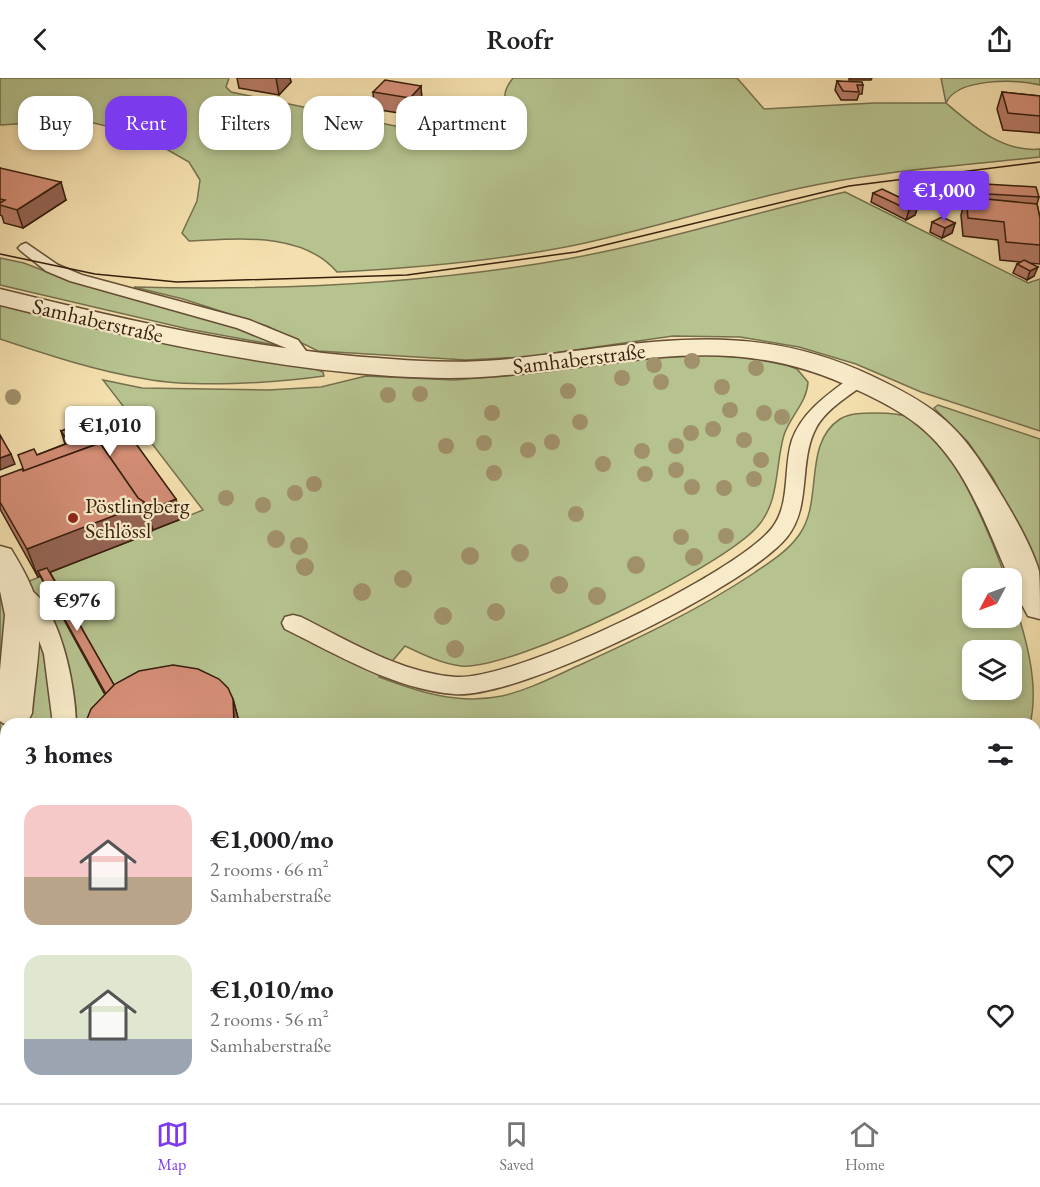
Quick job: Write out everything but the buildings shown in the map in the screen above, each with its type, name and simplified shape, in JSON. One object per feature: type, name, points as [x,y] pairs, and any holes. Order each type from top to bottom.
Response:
[{"type":"street","name":"Samhaberstraße","points":[[0,297],[187,340],[297,358],[402,369],[493,369],[643,349],[731,345],[803,357],[860,379],[905,403],[930,421],[954,444],[977,481],[1040,608]]},
{"type":"street","points":[[0,557],[16,589],[22,615],[14,713]]},
{"type":"lane","points":[[26,248],[52,268],[76,278],[203,311],[269,334],[292,344],[298,351],[297,358]]},
{"type":"lane","points":[[292,623],[422,680],[448,685],[474,686],[505,679],[599,640],[676,602],[737,568],[768,546],[790,513],[805,430],[815,416],[860,379]]},
{"type":"lane","points":[[16,589],[36,609],[53,642],[62,678],[65,718]]},
{"type":"green space","points":[[0,78],[229,78],[226,87],[231,92],[250,96],[199,96],[199,150],[291,150],[291,104],[303,107],[303,150],[384,150],[384,124],[396,126],[396,150],[527,150],[527,96],[505,96],[507,87],[513,78],[737,78],[764,109],[874,103],[946,103],[989,136],[1014,147],[1040,149],[1040,157],[918,170],[826,183],[599,240],[513,256],[337,272],[323,259],[288,244],[248,239],[189,241],[182,233],[197,201],[200,180],[189,162],[168,150],[187,150],[187,96],[105,96],[105,126],[93,123],[93,96],[18,96],[18,124],[0,125]]},
{"type":"green space","points":[[941,78],[1040,78],[1040,85],[1002,81],[974,85],[952,95],[946,103]]},
{"type":"green space","points":[[845,192],[1028,283],[1040,279],[1040,431],[921,392],[856,364],[799,347],[740,337],[673,336],[526,357],[466,360],[318,351],[267,326],[183,299],[134,287],[243,288],[351,284],[513,268],[637,244]]},
{"type":"green space","points":[[0,258],[24,263],[68,280],[232,323],[286,347],[188,329],[0,285]]},
{"type":"green space","points":[[0,303],[229,355],[318,370],[323,372],[324,376],[282,381],[210,384],[165,382],[109,372],[0,339]]},
{"type":"green space","points":[[698,353],[777,361],[797,369],[808,382],[802,403],[784,435],[770,505],[758,526],[737,544],[662,590],[569,635],[524,652],[487,663],[461,666],[439,661],[405,646],[379,677],[439,696],[470,699],[502,696],[543,682],[670,622],[754,573],[795,541],[811,506],[817,458],[828,430],[840,419],[848,416],[861,413],[888,413],[911,418],[926,428],[955,465],[980,515],[1002,568],[962,568],[962,628],[1022,628],[1032,676],[1031,718],[0,718],[0,593],[203,510],[103,380],[142,388],[268,390],[321,387],[366,376],[454,380],[528,374]]},
{"type":"green space","points":[[938,405],[1040,439],[1040,572],[993,478],[968,442],[934,408]]},
{"type":"tram line","points":[[0,254],[95,274],[177,282],[407,275],[576,252],[849,186],[1040,162]]},
{"type":"place","name":"Pöstlingberg Schlössl","points":[[73,518]]}]
